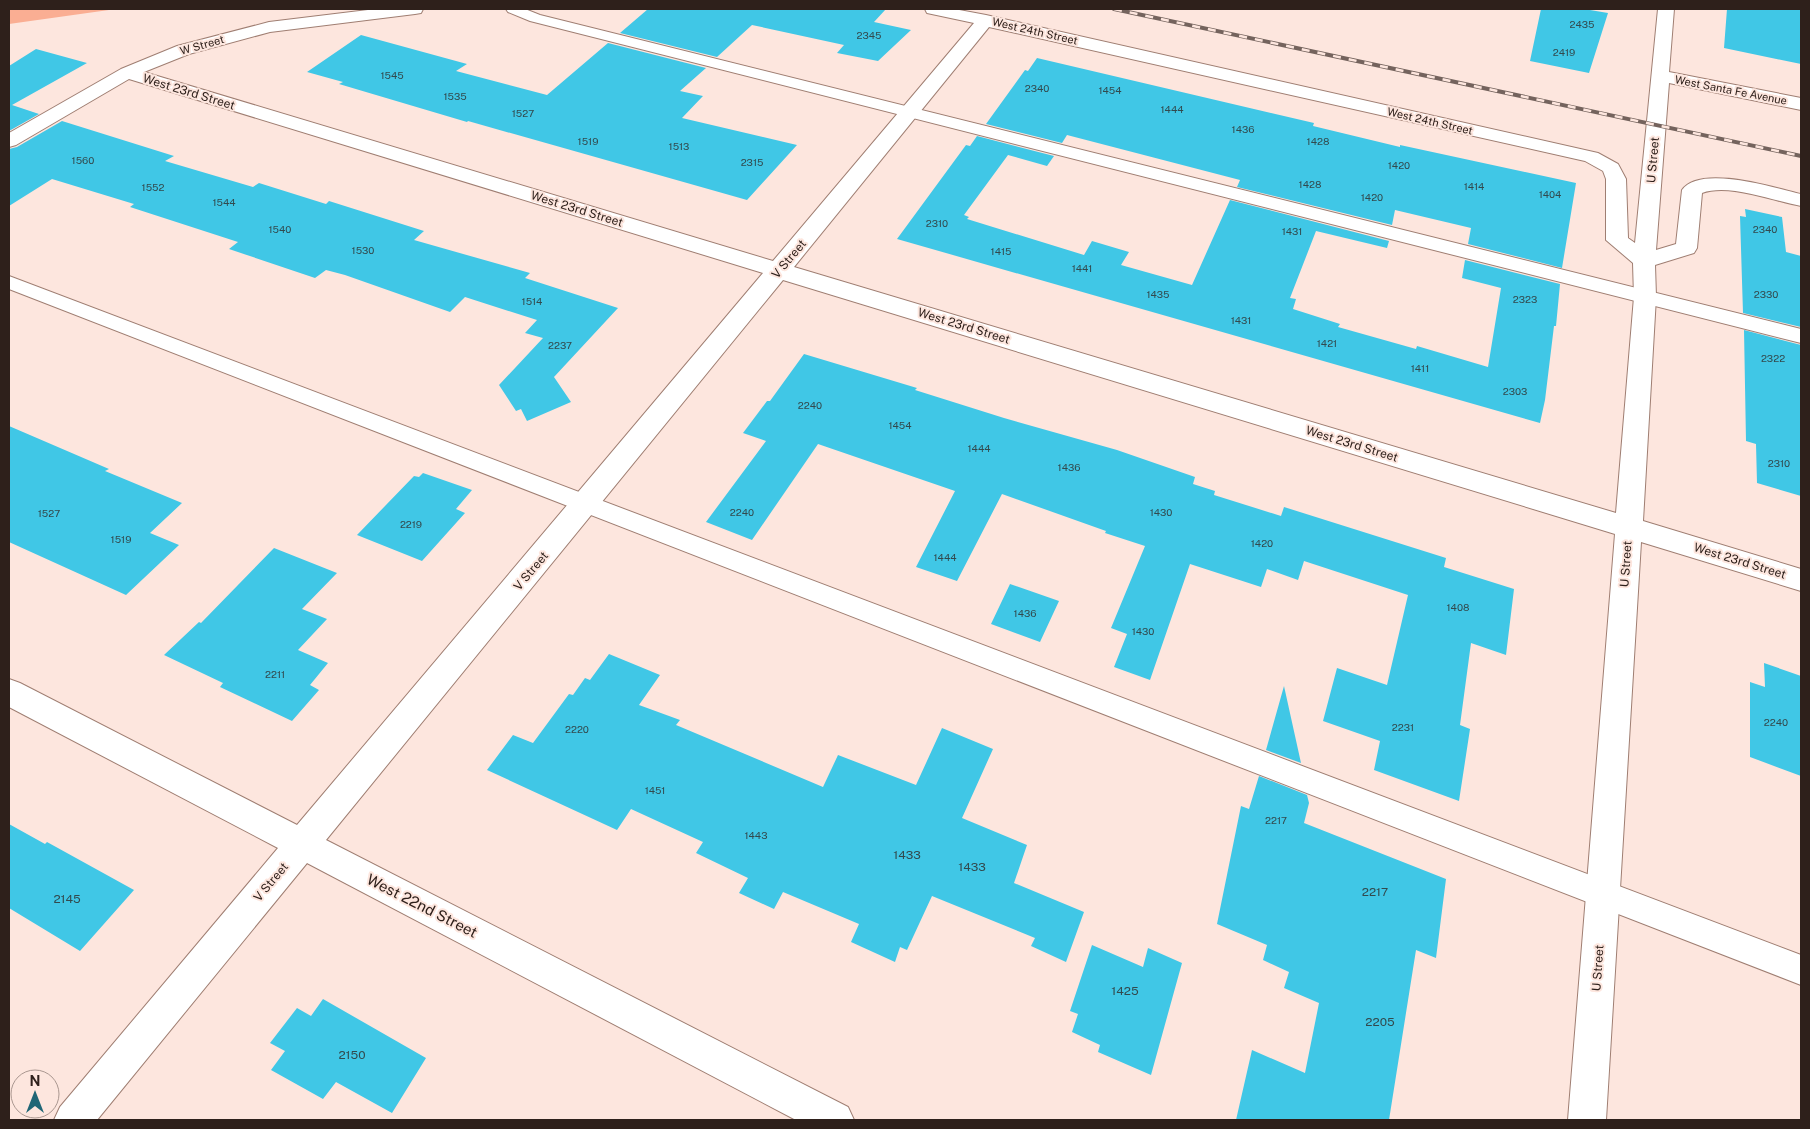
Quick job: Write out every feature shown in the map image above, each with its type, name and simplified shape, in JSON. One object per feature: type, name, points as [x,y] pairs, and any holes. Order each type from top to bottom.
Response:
[{"type":"street","name":"W Street","points":[[9,141],[127,73],[183,50],[268,27],[415,9]]},
{"type":"street","name":"West 24th Street","points":[[933,9],[1591,157],[1611,168],[1616,179],[1617,240],[1644,261]]},
{"type":"street","name":"U Street","points":[[1587,1120],[1645,297],[1644,261],[1666,9]]},
{"type":"street","name":"V Street","points":[[73,1120],[780,271],[986,20]]},
{"type":"street","name":"West 23rd Street","points":[[127,73],[1801,580]]},
{"type":"street","name":"West Santa Fe Avenue","points":[[1661,76],[1801,104]]},
{"type":"street","points":[[1644,261],[1686,248],[1692,190],[1708,184],[1728,184],[1801,200]]},
{"type":"street","name":"West 22nd Street","points":[[9,692],[835,1120]]},
{"type":"lane","points":[[513,9],[535,18],[1801,336]]},
{"type":"lane","points":[[9,282],[1801,970]]},
{"type":"shaded area","points":[[9,9],[116,9],[9,24]]},
{"type":"building","points":[[648,9],[886,9],[874,22],[911,30],[878,61],[837,53],[844,45],[752,25],[717,57],[620,33]]},
{"type":"building","points":[[1541,9],[1584,9],[1608,13],[1589,73],[1530,61]]},
{"type":"building","points":[[1727,9],[1801,9],[1801,64],[1724,48]]},
{"type":"building","points":[[361,35],[467,64],[456,71],[547,95],[608,43],[706,68],[680,91],[703,96],[682,118],[797,145],[747,200],[467,122],[339,84],[343,82],[307,72]]},
{"type":"building","points":[[36,49],[87,63],[12,105],[39,114],[9,131],[9,66]]},
{"type":"building","points":[[1037,58],[1314,123],[1313,126],[1400,147],[1400,145],[1576,183],[1562,268],[1468,244],[1471,228],[1395,210],[1392,225],[1237,187],[1240,180],[1067,135],[1062,143],[986,124],[1025,70],[1028,71]]},
{"type":"building","points":[[62,121],[174,156],[165,161],[253,187],[259,183],[326,204],[329,201],[424,231],[414,240],[530,273],[525,278],[618,308],[554,377],[571,402],[527,421],[521,409],[516,411],[499,385],[543,338],[525,333],[537,320],[465,297],[450,312],[326,270],[315,278],[229,249],[238,242],[130,207],[134,204],[52,179],[9,206],[9,149],[17,147]]},
{"type":"building","points":[[977,136],[1054,156],[1047,166],[1008,155],[964,215],[969,217],[967,219],[1084,255],[1092,241],[1129,252],[1121,265],[1192,285],[1230,200],[1389,241],[1387,248],[1316,231],[1290,298],[1296,299],[1293,309],[1340,324],[1338,327],[1416,349],[1417,346],[1488,367],[1501,288],[1462,278],[1465,260],[1560,284],[1556,326],[1554,326],[1545,400],[1540,423],[897,239],[966,145],[970,146]]},
{"type":"building","points":[[1745,209],[1782,217],[1786,252],[1801,256],[1801,327],[1743,313],[1740,216],[1746,217]]},
{"type":"building","points":[[1744,330],[1801,345],[1801,496],[1757,483],[1756,444],[1746,441]]},
{"type":"building","points":[[804,354],[917,388],[915,390],[1004,418],[1117,450],[1195,477],[1193,484],[1215,491],[1214,495],[1281,516],[1284,507],[1446,558],[1444,567],[1514,589],[1506,655],[1471,643],[1460,725],[1470,729],[1459,801],[1374,770],[1380,741],[1323,721],[1337,668],[1387,685],[1408,595],[1304,561],[1298,580],[1267,569],[1261,587],[1190,564],[1150,680],[1114,667],[1127,634],[1111,628],[1145,546],[1105,533],[1106,531],[1002,494],[957,581],[916,567],[955,491],[818,444],[752,540],[706,522],[766,441],[743,433],[767,401],[770,401]]},
{"type":"building","points":[[9,426],[109,469],[105,471],[182,503],[150,533],[179,545],[126,595],[9,542]]},
{"type":"building","points":[[423,473],[472,490],[456,509],[465,513],[422,561],[357,535],[414,476],[419,477]]},
{"type":"building","points":[[274,548],[337,573],[302,609],[327,619],[298,650],[328,663],[310,685],[319,690],[292,721],[220,687],[223,683],[164,655],[199,622],[201,623]]},
{"type":"building","points":[[1010,584],[1059,601],[1040,642],[991,624]]},
{"type":"building","points":[[609,654],[660,675],[639,705],[680,720],[676,725],[823,787],[838,755],[916,785],[942,728],[993,749],[962,818],[1027,845],[1014,883],[1084,912],[1066,962],[1031,946],[1035,938],[932,896],[907,950],[900,947],[895,962],[851,942],[859,924],[783,892],[774,909],[739,893],[748,878],[696,853],[703,842],[631,809],[617,830],[487,770],[513,735],[533,743],[569,694],[573,695],[585,678],[590,680]]},
{"type":"building","points":[[1764,663],[1801,676],[1801,776],[1750,757],[1750,682],[1765,687]]},
{"type":"building","points":[[1284,686],[1301,763],[1266,750]]},
{"type":"building","points":[[1259,776],[1307,795],[1309,803],[1304,823],[1446,879],[1436,958],[1416,950],[1389,1120],[1236,1120],[1252,1050],[1305,1073],[1319,1003],[1284,988],[1289,972],[1263,960],[1267,945],[1217,924],[1241,806],[1249,809]]},
{"type":"building","points":[[9,824],[45,844],[47,842],[134,890],[80,951],[9,908]]},
{"type":"building","points":[[1092,945],[1143,967],[1148,948],[1182,963],[1151,1075],[1098,1052],[1100,1045],[1072,1032],[1078,1014],[1070,1011]]},
{"type":"building","points":[[323,999],[426,1058],[392,1113],[336,1082],[323,1099],[271,1070],[285,1051],[270,1043],[297,1008],[311,1016]]},
{"type":"railway","points":[[1114,9],[1801,156]]}]
